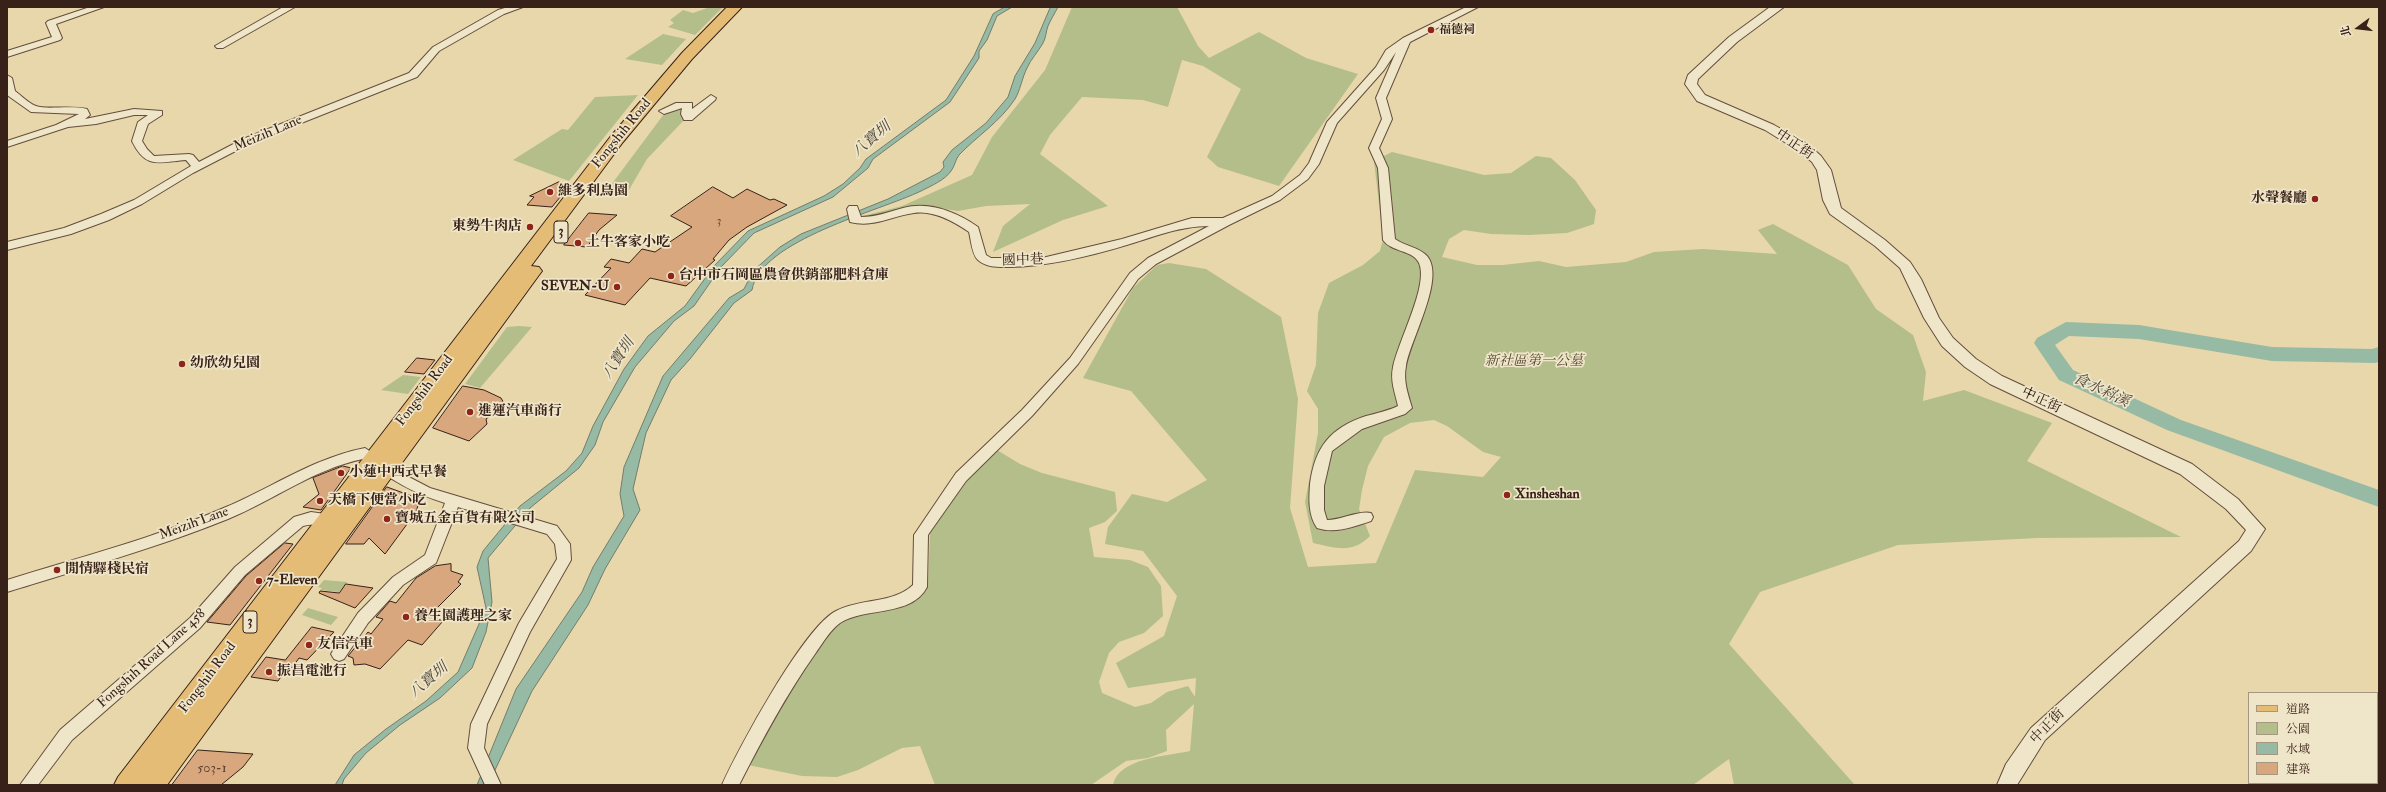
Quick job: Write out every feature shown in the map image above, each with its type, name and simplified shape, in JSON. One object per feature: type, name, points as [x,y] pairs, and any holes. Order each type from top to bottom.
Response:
[{"type":"main road","name":"Fongshih Road","points":[[152,785],[380,464],[617,139],[682,62],[735,7]]},
{"type":"main road","name":"Fongshih Road","points":[[127,785],[328,520],[380,464],[633,136],[699,57],[749,7]]},
{"type":"street","points":[[7,54],[57,38],[51,24],[99,7]]},
{"type":"street","points":[[220,46],[290,7]]},
{"type":"street","name":"Meizih Lane","points":[[7,246],[67,231],[105,217],[138,202],[247,141],[413,75],[436,49],[501,12],[518,7]]},
{"type":"street","points":[[730,785],[782,687],[826,627],[840,616],[900,600],[916,592],[920,586],[921,535],[925,528],[961,477],[1027,413],[1089,343],[1121,293],[1134,276],[1152,261],[1226,222],[1276,198],[1304,177],[1314,164],[1332,122],[1380,68],[1389,52],[1406,40],[1472,7]]},
{"type":"street","name":"中正街","points":[[1778,7],[1757,19],[1731,40],[1692,78],[1691,84],[1695,92],[1701,98],[1782,134],[1809,152],[1824,171],[1828,201],[1835,211],[1895,255],[1905,266],[1915,279],[1935,325],[1946,340],[1977,369],[1996,380],[2186,469],[2232,504],[2256,529],[2245,546],[2038,734],[2013,771],[2007,785]]},
{"type":"street","points":[[1366,517],[1328,526],[1321,524],[1318,518],[1317,492],[1322,458],[1326,448],[1361,423],[1399,412],[1405,408],[1398,378],[1408,335],[1425,295],[1428,268],[1423,259],[1398,248],[1389,240],[1383,168],[1374,148],[1387,119],[1381,98],[1406,40]]},
{"type":"street","points":[[7,78],[10,93],[21,99],[26,105],[35,110],[71,108],[83,111],[85,115],[68,124],[7,144]]},
{"type":"street","points":[[664,111],[680,104],[688,105],[686,114],[688,118],[711,98]]},
{"type":"street","points":[[68,124],[97,121],[123,113],[147,110],[158,112],[143,122],[137,141],[142,151],[151,159],[189,157],[198,168]]},
{"type":"street","name":"國中巷","points":[[853,209],[854,219],[866,221],[914,209],[929,209],[974,230],[981,257],[988,262],[1009,264],[1042,262],[1125,242],[1181,224],[1226,222]]},
{"type":"street","name":"Meizih Lane","points":[[7,586],[185,528],[232,511],[339,459],[365,453],[380,464]]},
{"type":"street","points":[[380,464],[400,479],[426,492],[552,530],[561,538],[565,547],[564,560],[524,628],[479,724],[476,748],[480,760],[493,783]]},
{"type":"street","points":[[339,654],[363,618],[398,581],[431,559],[453,501]]},
{"type":"street","name":"Fongshih Road Lane 458","points":[[28,785],[66,735],[195,623],[240,571],[295,522],[311,518],[328,520]]},
{"type":"green space","points":[[710,7],[723,7],[695,35],[668,27],[674,23],[670,20],[683,10],[693,13]]},
{"type":"green space","points":[[1072,7],[1177,7],[1198,46],[1209,58],[1259,32],[1306,58],[1358,74],[1279,186],[1218,167],[1207,157],[1241,89],[1203,66],[1182,60],[1168,107],[1143,100],[1082,97],[1050,135],[1040,154],[1108,206],[1063,220],[993,252],[1003,226],[1030,204],[986,206],[958,211],[921,205],[870,218],[863,216],[902,206],[972,175],[992,137],[1045,70]]},
{"type":"green space","points":[[663,34],[686,39],[662,65],[625,59]]},
{"type":"green space","points":[[638,95],[569,181],[513,160],[562,129],[568,130],[595,97]]},
{"type":"green space","points":[[682,106],[685,119],[647,159],[626,195],[605,193],[664,114]]},
{"type":"green space","name":"新社區第一公墓","points":[[1392,152],[1484,175],[1511,173],[1536,156],[1551,158],[1575,180],[1596,210],[1594,224],[1567,233],[1529,235],[1491,234],[1464,230],[1449,239],[1442,257],[1477,265],[1503,265],[1539,261],[1566,267],[1626,262],[1654,252],[1703,249],[1777,254],[1758,230],[1773,224],[1848,265],[1876,309],[1913,335],[1926,372],[1923,401],[1964,390],[2052,423],[2027,461],[2181,537],[2037,538],[1898,545],[1760,592],[1729,644],[1855,785],[1734,785],[1729,759],[1693,785],[1113,785],[1117,776],[1124,769],[1133,764],[1157,757],[1190,751],[1194,704],[1166,730],[1167,751],[1148,758],[1126,761],[1091,785],[935,785],[920,746],[902,748],[858,770],[837,777],[802,776],[748,765],[788,690],[836,624],[920,596],[928,586],[930,531],[967,481],[997,450],[1020,464],[1042,473],[1115,492],[1117,511],[1105,522],[1089,528],[1094,557],[1130,560],[1148,567],[1161,586],[1163,616],[1144,633],[1119,642],[1109,653],[1099,682],[1102,693],[1135,707],[1151,703],[1167,692],[1188,686],[1195,697],[1196,678],[1128,688],[1116,663],[1164,636],[1177,596],[1143,551],[1105,544],[1108,527],[1132,494],[1167,502],[1207,480],[1131,391],[1083,378],[1133,288],[1157,265],[1169,263],[1206,269],[1281,317],[1298,399],[1290,508],[1308,567],[1376,563],[1415,470],[1483,477],[1501,457],[1483,452],[1447,426],[1434,420],[1410,423],[1384,437],[1368,466],[1359,509],[1370,536],[1357,545],[1343,548],[1313,543],[1305,502],[1318,433],[1318,409],[1307,391],[1316,365],[1318,313],[1329,283],[1363,265],[1380,251],[1383,239],[1374,161]]},
{"type":"green space","points":[[507,327],[532,327],[480,388],[465,384]]},
{"type":"green space","points":[[403,375],[421,377],[408,394],[381,390]]},
{"type":"green space","points":[[324,580],[347,582],[339,592],[320,590],[322,588],[318,587]]},
{"type":"green space","points":[[308,608],[338,617],[331,625],[302,615]]},
{"type":"water","name":"八寶圳","points":[[1005,7],[1012,7],[997,16],[987,40],[979,51],[979,58],[950,102],[873,159],[868,168],[833,197],[754,233],[721,267],[694,306],[674,321],[635,367],[603,422],[595,445],[579,468],[530,508],[488,558],[492,602],[486,632],[472,668],[440,698],[400,725],[366,753],[344,779],[342,785],[335,785],[354,755],[386,729],[426,701],[458,672],[486,608],[477,567],[483,551],[520,506],[566,471],[582,453],[593,426],[624,369],[648,336],[685,306],[714,266],[748,231],[824,196],[843,184],[860,168],[866,159],[946,100],[974,56],[993,14]]},
{"type":"water","name":"八寶圳","points":[[1058,7],[1048,26],[1043,43],[1027,68],[1015,99],[995,122],[959,155],[952,169],[945,177],[921,191],[824,229],[798,242],[776,256],[760,272],[752,290],[734,303],[690,359],[671,380],[646,433],[633,489],[640,510],[605,569],[588,605],[532,691],[488,785],[477,785],[516,689],[582,592],[593,567],[624,516],[620,494],[624,467],[663,376],[729,298],[744,289],[753,271],[780,247],[801,234],[888,199],[940,172],[944,167],[943,162],[952,150],[986,123],[1008,97],[1015,76],[1035,43],[1050,8]]},
{"type":"building","name":"維多利鳥園","points":[[559,182],[569,186],[552,207],[527,205],[534,197],[530,196]]},
{"type":"building","points":[[713,187],[733,198],[747,189],[770,200],[774,199],[787,205],[747,227],[729,240],[713,259],[715,260],[686,286],[650,278],[625,305],[585,295],[611,268],[604,267],[611,259],[629,263],[642,249],[655,252],[692,227],[671,216]]},
{"type":"building","points":[[589,213],[617,215],[599,230],[587,247],[564,245]]},
{"type":"building","points":[[417,358],[435,360],[424,374],[405,372]]},
{"type":"building","name":"進運汽車商行","points":[[463,386],[484,390],[501,398],[505,405],[486,419],[487,424],[469,441],[433,428]]},
{"type":"building","points":[[343,466],[351,468],[321,510],[303,507],[319,494],[313,478]]},
{"type":"building","name":"寶城五金百貨有限公司","points":[[387,487],[420,499],[416,512],[385,554],[369,538],[364,544],[346,544]]},
{"type":"building","points":[[285,543],[293,544],[230,625],[207,622],[246,576]]},
{"type":"building","name":"養生園護理之家","points":[[451,564],[451,571],[463,575],[458,582],[461,584],[430,615],[443,621],[422,645],[408,640],[380,669],[365,664],[354,665],[353,658],[348,656],[368,632],[371,634],[383,619],[376,617],[390,601],[396,603],[416,578],[435,566]]},
{"type":"building","points":[[346,584],[373,588],[355,608],[319,593],[320,591],[339,593]]},
{"type":"building","points":[[312,627],[334,632],[307,660],[299,658],[292,668],[288,667],[278,681],[251,677],[266,657],[285,660]]},
{"type":"building","points":[[198,750],[253,754],[243,767],[221,785],[172,785]]},
{"type":"waterway","name":"食水嵙溪","points":[[2379,354],[2375,356],[2272,354],[2139,332],[2066,329],[2044,343],[2066,375],[2174,425],[2379,499]]},
{"type":"place","name":"福德祠","points":[[1431,30]]},
{"type":"place","name":"維多利鳥園","points":[[550,192]]},
{"type":"place","name":"水聲餐廳","points":[[2315,199]]},
{"type":"place","name":"東勢牛肉店","points":[[530,227]]},
{"type":"place","name":"土牛客家小吃","points":[[578,243]]},
{"type":"place","name":"台中市石岡區農會供銷部肥料倉庫","points":[[671,276]]},
{"type":"place","name":"SEVEN-U","points":[[617,287]]},
{"type":"place","name":"幼欣幼兒園","points":[[182,364]]},
{"type":"place","name":"進運汽車商行","points":[[470,412]]},
{"type":"place","name":"小蓮中西式早餐","points":[[341,473]]},
{"type":"place","name":"Xinsheshan","points":[[1507,495]]},
{"type":"place","name":"天橋下便當小吃","points":[[320,501]]},
{"type":"place","name":"寶城五金百貨有限公司","points":[[387,519]]},
{"type":"place","name":"閒情驛棧民宿","points":[[57,570]]},
{"type":"place","name":"7-Eleven","points":[[259,581]]},
{"type":"place","name":"養生園護理之家","points":[[406,617]]},
{"type":"place","name":"友信汽車","points":[[309,645]]},
{"type":"place","name":"振昌電池行","points":[[269,672]]}]
